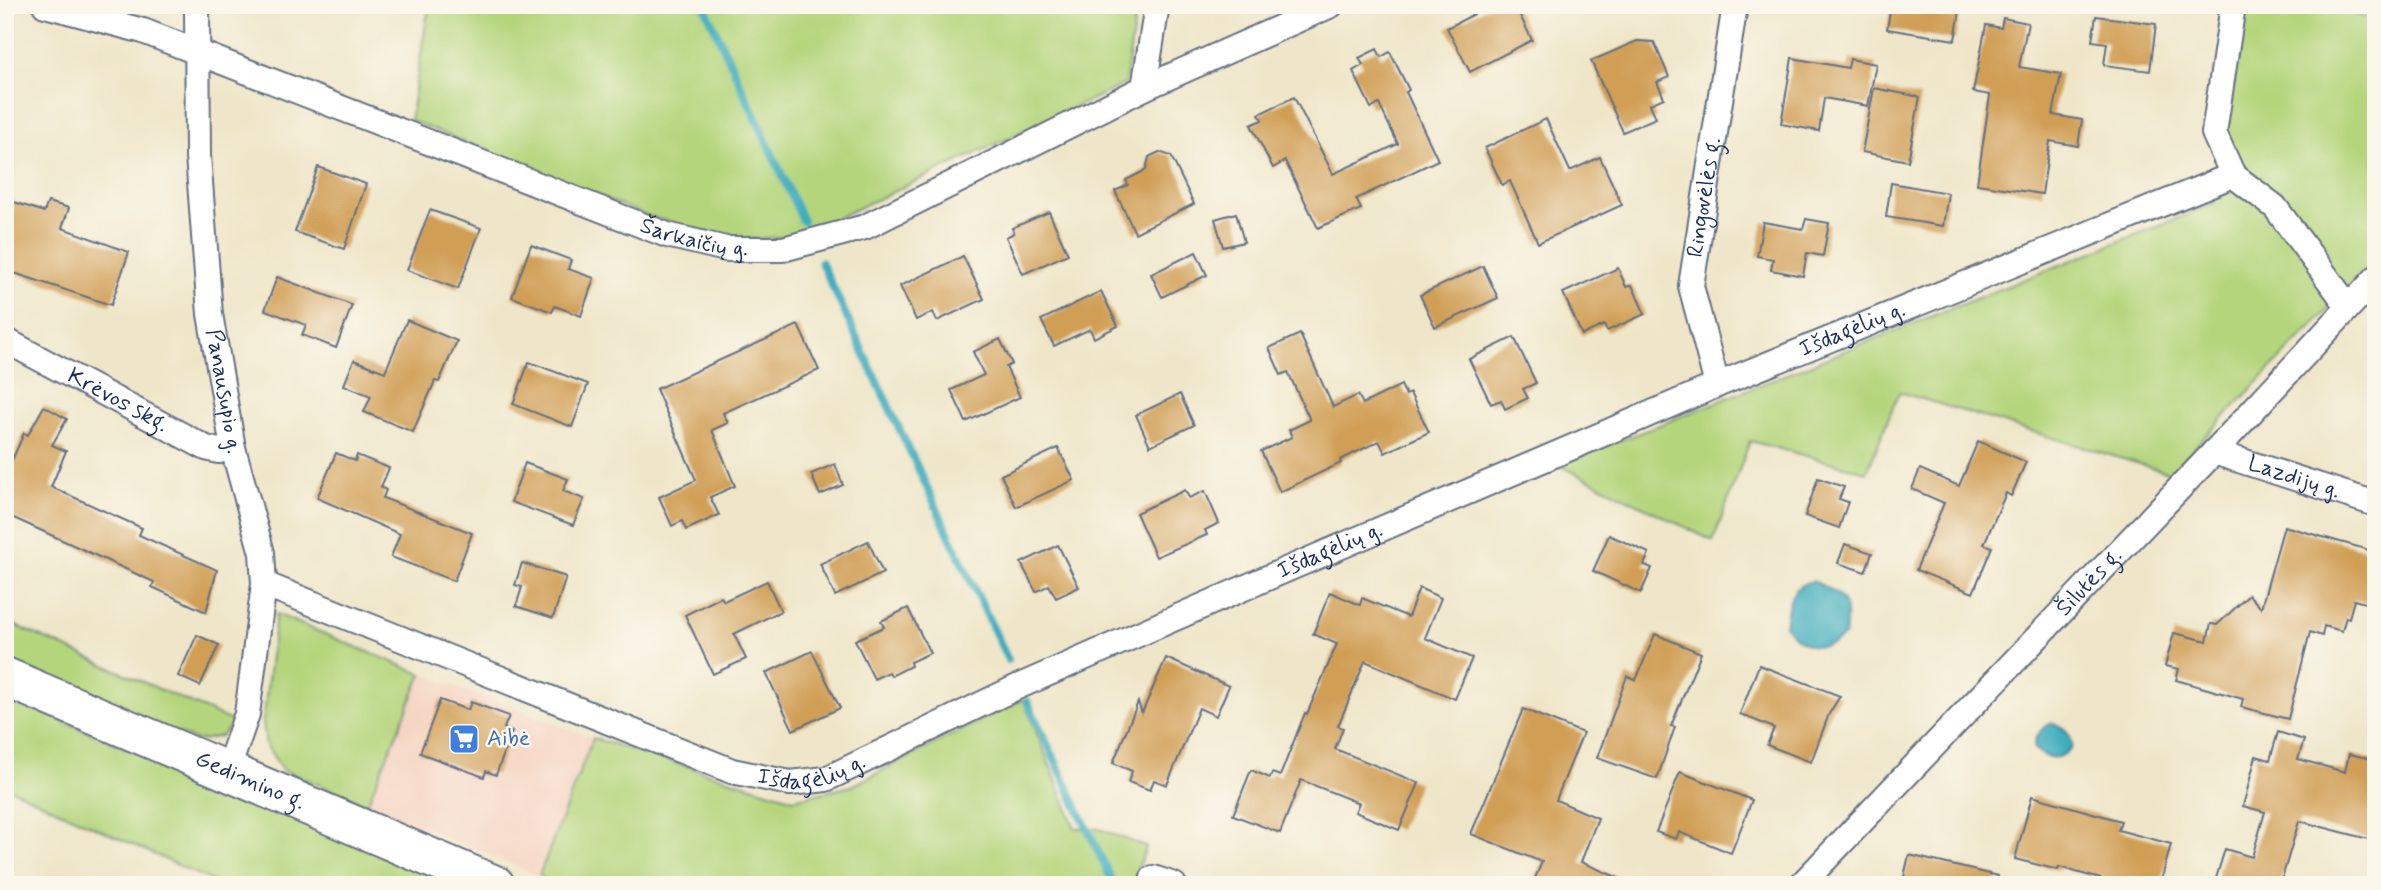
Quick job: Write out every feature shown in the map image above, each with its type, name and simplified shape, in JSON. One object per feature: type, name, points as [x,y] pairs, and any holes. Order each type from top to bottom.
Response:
[{"type":"highway","name":"Gedimino g.","points":[[5,677],[495,885]]},
{"type":"street","name":"Šarkaičių g.","points":[[45,5],[142,31],[667,235],[726,249],[783,249],[865,227],[1144,88],[1331,5]]},
{"type":"street","name":"Panausupio g.","points":[[197,5],[198,156],[210,314],[233,448],[262,553],[264,584],[247,714],[227,772]]},
{"type":"street","points":[[1144,88],[1157,5]]},
{"type":"street","name":"Ringovėlės g.","points":[[1717,386],[1691,286],[1735,5]]},
{"type":"street","points":[[2232,5],[2214,133],[2233,175],[2275,206],[2348,306]]},
{"type":"street","name":"Išdagėlių g.","points":[[264,584],[732,771],[790,783],[826,779],[1027,682],[1717,386],[2233,175]]},
{"type":"street","name":"Šilutės g.","points":[[1801,885],[2376,278]]},
{"type":"street","name":"Krėvos skg.","points":[[5,340],[205,449],[219,451],[233,448]]},
{"type":"street","name":"Lazdijų g.","points":[[2214,452],[2376,504]]},
{"type":"shaded area","points":[[422,674],[593,738],[539,876],[367,804]]},
{"type":"green space","points":[[429,5],[1137,5],[1125,84],[798,236],[735,240],[648,216],[410,120]]},
{"type":"green space","points":[[2245,5],[2321,5],[2376,19],[2376,260],[2170,473],[1899,392],[1867,472],[1750,441],[1713,541],[1559,465],[2213,204]]},
{"type":"green space","points":[[276,614],[422,674],[367,804],[282,770],[266,745],[263,722]]},
{"type":"green space","points":[[5,621],[234,722],[221,736],[197,741],[5,659]]},
{"type":"green space","points":[[5,697],[453,885],[221,885],[5,786]]},
{"type":"green space","points":[[1023,699],[1075,828],[1099,829],[1146,847],[1132,885],[559,885],[539,876],[593,738],[794,799],[852,786]]},
{"type":"water","points":[[1813,581],[1838,595],[1845,606],[1846,614],[1845,635],[1837,641],[1821,646],[1798,640],[1785,626],[1794,591]]},
{"type":"water","points":[[2051,723],[2066,731],[2071,738],[2072,747],[2063,755],[2053,758],[2043,755],[2034,747],[2038,733]]},
{"type":"building","points":[[1492,5],[1515,5],[1532,40],[1470,72],[1447,28]]},
{"type":"building","points":[[1891,5],[1961,5],[1955,40],[1887,29]]},
{"type":"building","points":[[2096,16],[2156,24],[2150,71],[2104,65],[2107,43],[2092,41]]},
{"type":"building","points":[[2003,18],[2028,23],[2019,67],[2061,74],[2053,115],[2082,120],[2078,146],[2050,141],[2042,194],[1977,184],[1990,95],[1973,92],[1986,25],[2001,28]]},
{"type":"building","points":[[1637,41],[1654,42],[1669,77],[1657,82],[1664,98],[1650,104],[1656,118],[1623,132],[1591,61]]},
{"type":"building","points":[[1377,49],[1381,57],[1390,52],[1438,160],[1356,199],[1361,209],[1318,228],[1285,161],[1273,168],[1251,125],[1262,120],[1259,114],[1294,97],[1333,174],[1398,144],[1379,104],[1371,108],[1353,71],[1363,65],[1359,58]]},
{"type":"building","points":[[1792,58],[1848,68],[1850,59],[1876,64],[1868,106],[1824,98],[1819,131],[1781,124]]},
{"type":"building","points":[[1874,88],[1920,97],[1908,161],[1862,152]]},
{"type":"building","points":[[1546,119],[1570,171],[1600,157],[1622,205],[1538,243],[1510,181],[1502,185],[1485,148]]},
{"type":"building","points":[[1159,152],[1171,156],[1194,204],[1135,233],[1115,191],[1128,185],[1126,180],[1146,170],[1149,157]]},
{"type":"building","points":[[318,167],[366,184],[344,249],[295,232]]},
{"type":"building","points":[[1891,183],[1948,193],[1943,226],[1886,217]]},
{"type":"building","points":[[5,199],[44,212],[48,202],[69,208],[62,228],[129,252],[111,305],[5,270]]},
{"type":"building","points":[[430,210],[481,228],[458,289],[407,270]]},
{"type":"building","points":[[1049,212],[1068,254],[1023,274],[1006,237],[1014,233],[1012,228]]},
{"type":"building","points":[[1236,213],[1244,242],[1223,247],[1215,219]]},
{"type":"building","points":[[1806,219],[1829,223],[1823,256],[1807,253],[1803,276],[1771,270],[1773,259],[1757,256],[1763,222],[1803,229]]},
{"type":"building","points":[[531,245],[571,260],[568,269],[594,278],[581,316],[555,306],[552,312],[512,297]]},
{"type":"building","points":[[1196,252],[1207,275],[1162,297],[1151,274]]},
{"type":"building","points":[[963,256],[984,299],[937,321],[933,312],[916,320],[900,286]]},
{"type":"building","points":[[1483,266],[1498,298],[1435,327],[1420,295]]},
{"type":"building","points":[[1618,268],[1626,287],[1632,285],[1645,314],[1607,331],[1604,325],[1582,335],[1563,293]]},
{"type":"building","points":[[277,277],[352,305],[336,348],[302,335],[306,325],[265,310]]},
{"type":"building","points":[[1101,291],[1118,326],[1094,338],[1090,329],[1054,346],[1041,320]]},
{"type":"building","points":[[407,320],[457,341],[439,382],[435,381],[413,432],[364,412],[371,396],[344,385],[354,360],[385,372]]},
{"type":"building","points":[[798,325],[819,370],[723,413],[728,423],[712,430],[735,486],[710,497],[719,515],[686,530],[682,521],[672,526],[659,497],[696,480],[656,389]]},
{"type":"building","points":[[1300,334],[1333,407],[1358,395],[1363,404],[1401,385],[1406,395],[1410,393],[1429,432],[1385,453],[1379,441],[1340,460],[1341,463],[1280,492],[1261,451],[1292,437],[1289,430],[1310,420],[1288,372],[1281,375],[1269,348]]},
{"type":"building","points":[[1514,337],[1536,383],[1523,389],[1528,398],[1505,409],[1501,400],[1491,404],[1469,359]]},
{"type":"building","points":[[1000,339],[1012,364],[1006,367],[1020,397],[966,422],[951,390],[984,375],[973,352]]},
{"type":"building","points":[[529,362],[588,384],[572,427],[513,404]]},
{"type":"building","points":[[1180,394],[1194,425],[1150,446],[1136,415]]},
{"type":"building","points":[[44,406],[67,419],[52,445],[66,451],[51,487],[142,528],[139,535],[217,570],[206,612],[152,587],[154,582],[5,514],[5,476],[24,433],[28,435]]},
{"type":"building","points":[[1978,441],[2026,462],[2011,496],[2006,493],[1984,544],[1992,547],[1973,593],[1916,570],[1944,503],[1912,489],[1920,469],[1959,486]]},
{"type":"building","points":[[1058,448],[1074,480],[1016,507],[1001,475]]},
{"type":"building","points":[[336,453],[355,461],[357,455],[389,468],[381,487],[386,490],[383,498],[472,533],[454,581],[391,557],[400,534],[317,498]]},
{"type":"building","points":[[525,463],[568,479],[563,491],[584,499],[573,525],[511,502]]},
{"type":"building","points":[[835,464],[843,485],[820,495],[811,474]]},
{"type":"building","points":[[1818,478],[1844,487],[1839,499],[1848,502],[1839,528],[1805,516]]},
{"type":"building","points":[[1185,490],[1189,498],[1205,491],[1219,523],[1205,530],[1207,535],[1156,557],[1136,513]]},
{"type":"building","points":[[2284,526],[2376,552],[2376,606],[2354,600],[2342,631],[2324,626],[2322,636],[2310,632],[2288,719],[2241,707],[2243,699],[2176,680],[2179,669],[2165,666],[2174,633],[2207,641],[2211,624],[2217,625],[2249,595],[2261,608]]},
{"type":"building","points":[[1609,535],[1649,553],[1644,565],[1652,568],[1641,593],[1593,571]]},
{"type":"building","points":[[868,541],[883,573],[835,596],[820,564]]},
{"type":"building","points":[[1845,544],[1872,553],[1865,572],[1838,563]]},
{"type":"building","points":[[1058,545],[1079,587],[1056,598],[1049,585],[1036,592],[1021,563]]},
{"type":"building","points":[[522,563],[566,577],[553,618],[516,606],[522,587],[515,585]]},
{"type":"building","points":[[767,581],[781,611],[734,634],[746,659],[713,674],[685,615],[721,597],[724,601]]},
{"type":"building","points":[[1419,588],[1441,598],[1425,638],[1472,658],[1455,699],[1365,661],[1338,726],[1343,728],[1335,749],[1419,783],[1399,830],[1355,812],[1359,803],[1301,780],[1280,833],[1233,815],[1251,770],[1270,778],[1272,773],[1280,776],[1305,713],[1307,714],[1337,644],[1313,634],[1330,592],[1360,605],[1362,598],[1408,617]]},
{"type":"building","points":[[908,608],[930,653],[910,662],[911,666],[891,676],[889,672],[874,679],[855,640],[884,627],[881,621]]},
{"type":"building","points":[[1655,634],[1701,653],[1671,726],[1675,727],[1657,779],[1597,758],[1627,676],[1636,680]]},
{"type":"building","points":[[197,635],[219,645],[200,686],[178,676]]},
{"type":"building","points":[[812,651],[840,708],[793,730],[766,673]]},
{"type":"building","points":[[1166,658],[1229,686],[1216,716],[1199,708],[1167,785],[1154,780],[1150,790],[1128,782],[1132,771],[1113,763],[1138,702],[1142,713]]},
{"type":"building","points":[[1759,665],[1840,696],[1829,714],[1811,762],[1767,745],[1774,728],[1740,714]]},
{"type":"building","name":"Aibė","points":[[440,700],[468,710],[471,702],[509,716],[504,728],[512,732],[496,775],[486,771],[484,777],[420,753]]},
{"type":"building","points":[[1523,709],[1583,733],[1556,800],[1598,818],[1581,862],[1635,885],[1532,885],[1542,862],[1471,834]]},
{"type":"building","points":[[2278,732],[2304,740],[2298,759],[2345,772],[2349,754],[2376,760],[2376,841],[2299,821],[2280,885],[2214,885],[2225,849],[2252,857],[2265,812],[2243,806],[2256,756],[2270,760]]},
{"type":"building","points":[[1680,772],[1752,800],[1731,853],[1679,832],[1676,839],[1656,832]]},
{"type":"building","points":[[2032,796],[2121,821],[2118,830],[2171,844],[2160,885],[2121,885],[2059,867],[2058,870],[2015,859]]},
{"type":"building","points":[[1909,855],[1998,876],[1997,885],[1902,885]]},
{"type":"waterway","points":[[704,5],[803,221]]},
{"type":"waterway","points":[[821,262],[1008,660]]},
{"type":"waterway","points":[[1027,701],[1114,885]]},
{"type":"place","name":"Aibė","points":[[464,739]]}]
